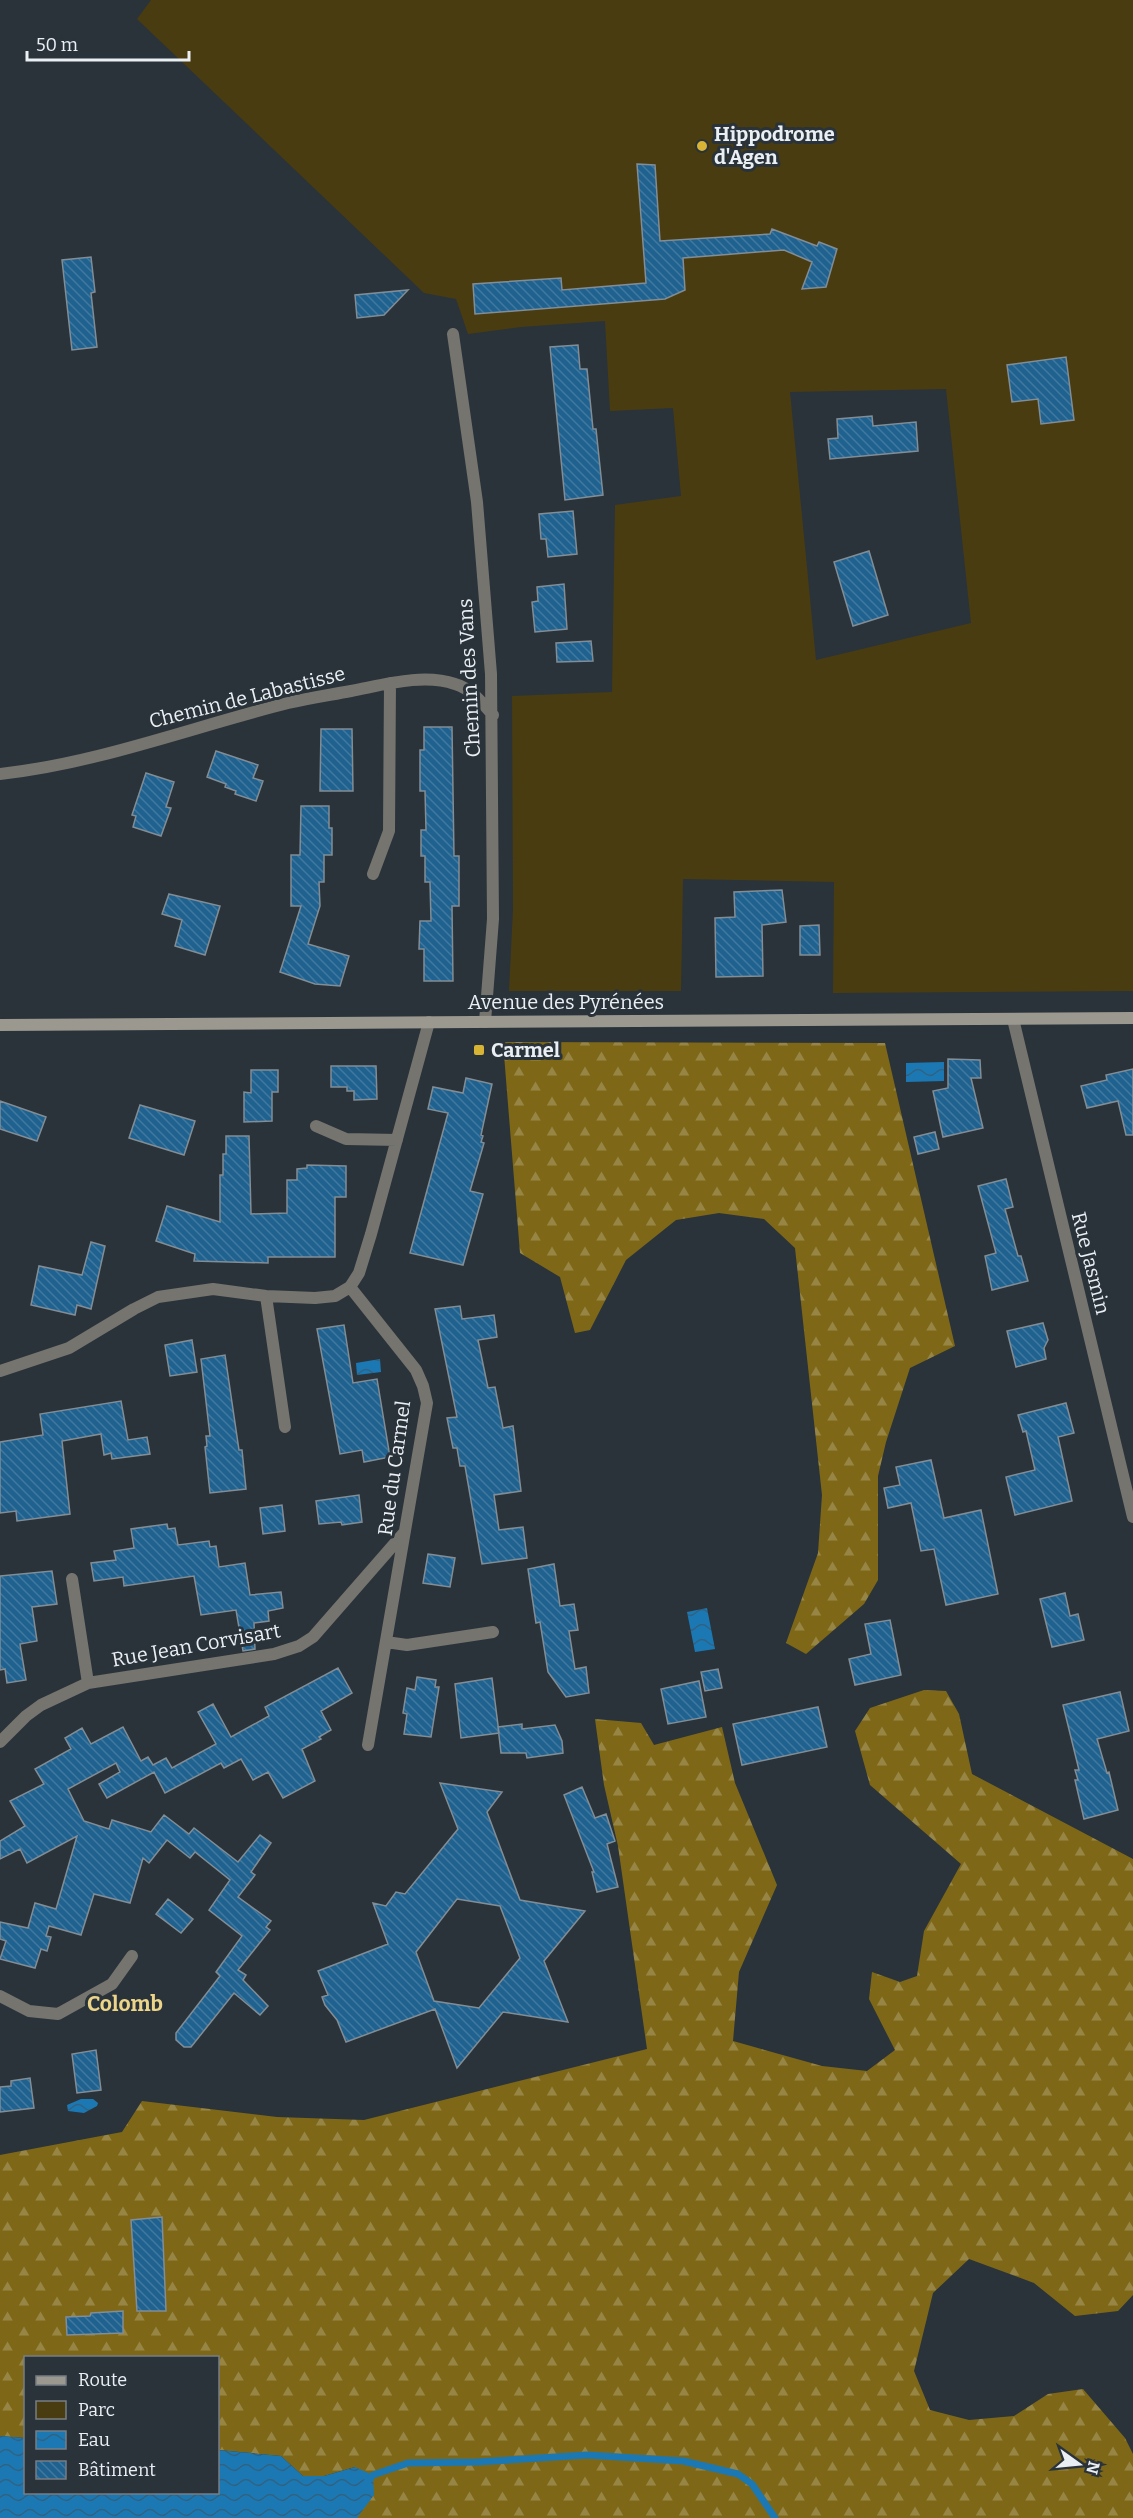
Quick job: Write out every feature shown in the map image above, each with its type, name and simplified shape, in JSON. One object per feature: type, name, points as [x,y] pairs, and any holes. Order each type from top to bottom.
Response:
[{"type":"main road","name":"Avenue des Pyrénées","points":[[0,1025],[1133,1018]]},
{"type":"street","name":"Chemin des Vans","points":[[453,334],[477,502],[491,674],[493,919],[485,1022]]},
{"type":"street","name":"Chemin de Labastisse","points":[[0,774],[30,771],[96,757],[289,703],[390,683],[430,680],[454,683],[472,692],[492,715]]},
{"type":"street","points":[[374,874],[389,831],[390,683]]},
{"type":"street","name":"Rue Jasmin","points":[[1012,1018],[1133,1516]]},
{"type":"street","points":[[0,1371],[69,1348],[134,1309],[159,1297],[213,1289],[266,1296],[315,1298],[335,1296],[350,1287],[359,1273],[372,1234],[429,1022]]},
{"type":"street","points":[[316,1126],[346,1139],[397,1140]]},
{"type":"street","name":"Rue du Carmel","points":[[350,1287],[416,1370],[427,1403],[368,1745]]},
{"type":"street","points":[[266,1296],[285,1427]]},
{"type":"street","name":"Rue Jean Corvisart","points":[[0,1742],[26,1716],[41,1705],[88,1683],[274,1654],[299,1646],[326,1625],[405,1532]]},
{"type":"street","points":[[72,1579],[88,1683]]},
{"type":"street","points":[[386,1642],[407,1646],[493,1632]]},
{"type":"street","points":[[0,1996],[29,2011],[58,2014],[112,1984],[132,1956]]},
{"type":"green space","points":[[151,0],[1133,0],[1133,991],[833,993],[834,882],[683,879],[681,991],[509,991],[513,909],[512,696],[612,692],[615,505],[681,496],[673,408],[610,411],[605,321],[521,327],[468,334],[456,299],[424,293],[137,19]],"holes":[[[946,389],[971,623],[816,660],[790,392]]]},
{"type":"green space","points":[[503,1042],[885,1043],[955,1346],[910,1368],[886,1442],[878,1476],[878,1580],[864,1604],[806,1654],[786,1643],[818,1553],[822,1495],[795,1248],[764,1219],[719,1213],[676,1220],[626,1260],[590,1330],[575,1333],[560,1277],[520,1253]]},
{"type":"green space","points":[[924,1690],[946,1691],[959,1714],[972,1774],[1133,1859],[1133,2295],[1118,2311],[1075,2316],[1034,2283],[969,2259],[933,2293],[914,2371],[930,2410],[969,2420],[1014,2416],[1048,2394],[1083,2389],[1125,2438],[1133,2454],[1133,2518],[357,2518],[355,2467],[324,2476],[303,2476],[281,2456],[219,2450],[219,2356],[24,2356],[24,2438],[0,2436],[0,2155],[122,2132],[142,2101],[277,2117],[364,2120],[647,2049],[618,1846],[604,1785],[595,1719],[641,1723],[654,1745],[722,1727],[735,1783],[777,1885],[739,1972],[733,2041],[822,2066],[867,2071],[895,2050],[869,1999],[872,1972],[900,1982],[917,1976],[924,1931],[961,1864],[870,1785],[855,1731],[870,1708]]},
{"type":"water","points":[[944,1062],[944,1081],[906,1082],[906,1063]]},
{"type":"water","points":[[380,1359],[381,1372],[357,1375],[356,1363]]},
{"type":"water","points":[[707,1608],[715,1649],[695,1652],[687,1612]]},
{"type":"water","points":[[81,2099],[93,2099],[98,2103],[97,2106],[84,2113],[68,2111],[67,2105]]},
{"type":"water","points":[[0,2436],[24,2438],[24,2494],[219,2494],[219,2450],[281,2456],[303,2476],[324,2476],[355,2467],[373,2475],[374,2495],[357,2518],[0,2518]]},
{"type":"building","points":[[637,164],[655,165],[660,241],[770,234],[772,229],[817,246],[819,242],[837,249],[826,287],[802,289],[812,262],[784,250],[683,258],[685,290],[665,299],[475,314],[473,284],[561,278],[562,290],[646,283]]},
{"type":"building","points":[[91,257],[95,292],[91,293],[97,347],[72,350],[62,260]]},
{"type":"building","points":[[408,290],[384,315],[357,318],[355,295]]},
{"type":"building","points":[[578,345],[580,369],[587,369],[603,495],[565,500],[550,347]]},
{"type":"building","points":[[1066,357],[1074,420],[1041,424],[1038,399],[1012,402],[1007,365]]},
{"type":"building","points":[[872,416],[873,426],[916,422],[918,451],[830,459],[828,439],[838,438],[837,419]]},
{"type":"building","points":[[573,511],[577,554],[548,557],[546,539],[541,539],[539,514]]},
{"type":"building","points":[[869,551],[888,615],[853,626],[834,562]]},
{"type":"building","points":[[564,584],[567,629],[535,632],[532,602],[538,601],[537,587]]},
{"type":"building","points":[[591,641],[593,661],[557,662],[556,643]]},
{"type":"building","points":[[424,727],[452,727],[454,856],[459,856],[459,906],[452,906],[453,981],[424,981],[424,949],[419,949],[420,921],[431,921],[430,882],[425,882],[425,856],[421,856],[421,830],[426,830],[425,791],[420,791],[420,750],[424,750]]},
{"type":"building","points":[[321,729],[352,729],[353,791],[320,791]]},
{"type":"building","points":[[216,751],[258,765],[253,778],[263,781],[256,801],[235,794],[236,791],[225,787],[226,784],[207,777]]},
{"type":"building","points":[[146,773],[174,782],[166,807],[171,808],[161,836],[133,827],[136,816],[132,815]]},
{"type":"building","points":[[301,806],[329,806],[332,855],[324,855],[324,882],[319,882],[320,906],[308,944],[349,956],[340,986],[315,984],[280,972],[301,906],[291,906],[291,855],[300,855]]},
{"type":"building","points":[[782,890],[786,922],[762,925],[763,976],[716,977],[715,918],[735,917],[734,892]]},
{"type":"building","points":[[169,894],[220,906],[205,955],[175,946],[182,920],[162,914]]},
{"type":"building","points":[[819,925],[820,955],[800,955],[800,926]]},
{"type":"building","points":[[948,1059],[980,1060],[981,1078],[971,1078],[983,1128],[943,1137],[933,1091],[948,1088]]},
{"type":"building","points":[[331,1066],[376,1066],[377,1099],[354,1100],[354,1091],[347,1091],[347,1087],[331,1087]]},
{"type":"building","points":[[1133,1069],[1133,1135],[1126,1135],[1118,1101],[1087,1108],[1081,1086],[1107,1080],[1106,1075]]},
{"type":"building","points":[[251,1070],[278,1070],[278,1092],[272,1092],[272,1121],[244,1122],[244,1092],[251,1093]]},
{"type":"building","points":[[466,1078],[492,1084],[481,1135],[483,1136],[481,1142],[484,1143],[470,1191],[483,1194],[463,1265],[410,1253],[448,1113],[428,1109],[433,1087],[463,1093]]},
{"type":"building","points":[[0,1101],[46,1117],[37,1141],[0,1129]]},
{"type":"building","points":[[140,1105],[195,1121],[184,1155],[129,1138]]},
{"type":"building","points":[[935,1132],[939,1149],[918,1154],[914,1137]]},
{"type":"building","points":[[226,1136],[249,1136],[251,1214],[287,1213],[287,1180],[297,1180],[297,1169],[307,1168],[307,1165],[346,1166],[346,1197],[335,1197],[335,1257],[268,1257],[268,1263],[194,1261],[195,1254],[156,1241],[167,1206],[220,1222],[220,1175],[223,1175]]},
{"type":"building","points":[[1006,1179],[1013,1207],[1005,1209],[1018,1256],[1021,1256],[1028,1281],[992,1290],[985,1256],[996,1253],[978,1186]]},
{"type":"building","points":[[91,1242],[105,1246],[91,1309],[77,1305],[75,1315],[31,1305],[39,1266],[82,1275]]},
{"type":"building","points":[[460,1306],[462,1319],[494,1315],[497,1337],[478,1340],[488,1388],[495,1387],[503,1428],[513,1426],[521,1491],[494,1495],[499,1530],[523,1527],[527,1558],[482,1564],[465,1466],[460,1466],[457,1448],[453,1448],[447,1418],[457,1417],[435,1309]]},
{"type":"building","points":[[1043,1323],[1048,1340],[1044,1348],[1046,1359],[1016,1367],[1007,1331]]},
{"type":"building","points":[[344,1325],[353,1383],[377,1379],[390,1457],[364,1462],[362,1450],[340,1454],[317,1329]]},
{"type":"building","points":[[192,1340],[197,1372],[170,1376],[165,1345]]},
{"type":"building","points":[[225,1355],[239,1450],[242,1450],[246,1489],[210,1493],[205,1447],[207,1446],[206,1436],[210,1436],[201,1359]]},
{"type":"building","points":[[121,1401],[128,1440],[147,1437],[150,1454],[112,1459],[111,1453],[104,1455],[101,1434],[62,1441],[70,1514],[17,1521],[16,1511],[0,1513],[0,1442],[43,1435],[40,1414]]},
{"type":"building","points":[[1066,1403],[1074,1433],[1058,1437],[1072,1501],[1015,1515],[1006,1477],[1035,1470],[1026,1431],[1023,1432],[1018,1415]]},
{"type":"building","points":[[931,1460],[944,1518],[981,1510],[998,1594],[946,1605],[934,1549],[921,1551],[911,1503],[888,1508],[884,1488],[900,1485],[896,1467]]},
{"type":"building","points":[[359,1495],[362,1522],[342,1525],[341,1522],[319,1524],[316,1501]]},
{"type":"building","points":[[282,1505],[285,1531],[263,1534],[260,1508]]},
{"type":"building","points":[[167,1524],[168,1529],[175,1528],[178,1545],[209,1541],[210,1547],[216,1546],[219,1567],[245,1563],[250,1595],[281,1592],[283,1608],[268,1611],[269,1621],[254,1623],[255,1649],[243,1651],[236,1610],[201,1615],[194,1576],[124,1586],[123,1577],[94,1581],[91,1563],[116,1560],[114,1551],[134,1548],[131,1529]]},
{"type":"building","points":[[428,1554],[455,1558],[450,1587],[423,1583]]},
{"type":"building","points":[[554,1564],[560,1606],[574,1604],[578,1630],[569,1631],[575,1669],[586,1667],[589,1693],[566,1697],[548,1672],[540,1622],[536,1623],[528,1569]]},
{"type":"building","points":[[52,1571],[57,1604],[32,1607],[37,1641],[20,1644],[26,1680],[7,1683],[5,1669],[0,1670],[0,1576]]},
{"type":"building","points":[[1065,1593],[1070,1616],[1078,1614],[1084,1640],[1052,1647],[1040,1599]]},
{"type":"building","points":[[890,1620],[901,1675],[855,1685],[849,1659],[871,1654],[865,1624]]},
{"type":"building","points":[[338,1668],[352,1693],[321,1711],[331,1730],[319,1737],[321,1739],[302,1749],[315,1781],[283,1798],[268,1772],[253,1780],[241,1759],[224,1768],[221,1763],[165,1793],[154,1772],[107,1798],[99,1784],[120,1772],[116,1763],[68,1789],[84,1821],[109,1829],[112,1820],[151,1832],[164,1815],[189,1834],[194,1828],[238,1862],[260,1835],[271,1843],[251,1872],[255,1875],[238,1897],[271,1921],[266,1927],[270,1930],[238,1970],[246,1975],[243,1980],[268,2006],[260,2015],[234,1993],[191,2047],[184,2047],[176,2040],[176,2033],[220,1976],[216,1972],[242,1936],[209,1910],[230,1880],[195,1852],[190,1858],[167,1840],[149,1863],[143,1858],[130,1903],[94,1894],[81,1935],[49,1926],[46,1936],[51,1937],[47,1951],[41,1949],[35,1968],[0,1959],[6,1941],[0,1939],[0,1922],[28,1928],[35,1903],[56,1909],[77,1836],[27,1863],[20,1849],[0,1859],[0,1841],[25,1826],[10,1801],[44,1784],[35,1769],[71,1749],[65,1738],[82,1728],[91,1744],[123,1727],[141,1761],[148,1757],[153,1765],[166,1758],[172,1768],[216,1744],[198,1712],[213,1704],[231,1737],[269,1716],[265,1707]]},
{"type":"building","points":[[718,1669],[722,1688],[705,1691],[701,1672]]},
{"type":"building","points":[[417,1677],[436,1680],[435,1687],[439,1687],[431,1737],[404,1734],[407,1714],[403,1713],[407,1688],[415,1690]]},
{"type":"building","points":[[492,1678],[499,1733],[461,1738],[455,1684]]},
{"type":"building","points":[[699,1681],[706,1717],[668,1724],[661,1689]]},
{"type":"building","points":[[1120,1692],[1129,1731],[1097,1739],[1107,1773],[1109,1772],[1118,1810],[1084,1819],[1075,1780],[1078,1780],[1075,1770],[1079,1770],[1063,1705]]},
{"type":"building","points":[[818,1707],[827,1747],[742,1765],[733,1724]]},
{"type":"building","points":[[522,1724],[522,1729],[555,1725],[562,1741],[563,1753],[527,1758],[526,1753],[501,1753],[498,1727]]},
{"type":"building","points":[[440,1783],[502,1792],[487,1812],[520,1900],[585,1911],[544,1961],[568,2022],[503,2012],[457,2068],[435,2009],[346,2042],[337,2020],[325,2005],[322,1997],[328,1995],[318,1971],[388,1944],[373,1903],[386,1906],[396,1892],[405,1894],[458,1829]],"holes":[[[457,1899],[500,1906],[520,1958],[479,2008],[434,2001],[416,1952]]]},
{"type":"building","points":[[582,1787],[595,1818],[606,1814],[615,1841],[607,1844],[618,1887],[597,1892],[592,1872],[594,1872],[564,1795]]},
{"type":"building","points":[[168,1899],[193,1919],[181,1933],[156,1914]]},
{"type":"building","points":[[96,2050],[101,2090],[77,2093],[72,2054]]},
{"type":"building","points":[[30,2078],[34,2108],[0,2112],[0,2087],[11,2086],[11,2081]]},
{"type":"building","points":[[162,2217],[166,2311],[137,2311],[131,2220]]},
{"type":"building","points":[[123,2311],[123,2333],[67,2335],[66,2317]]},
{"type":"waterway","points":[[367,2482],[373,2475],[408,2463],[478,2462],[587,2455],[683,2461],[738,2474],[752,2484],[775,2518]]},
{"type":"place","name":"Hippodrome d'Agen","points":[[702,146]]},
{"type":"place","name":"Carmel","points":[[479,1050]]},
{"type":"district","name":"Colomb","points":[[125,2004]]}]
